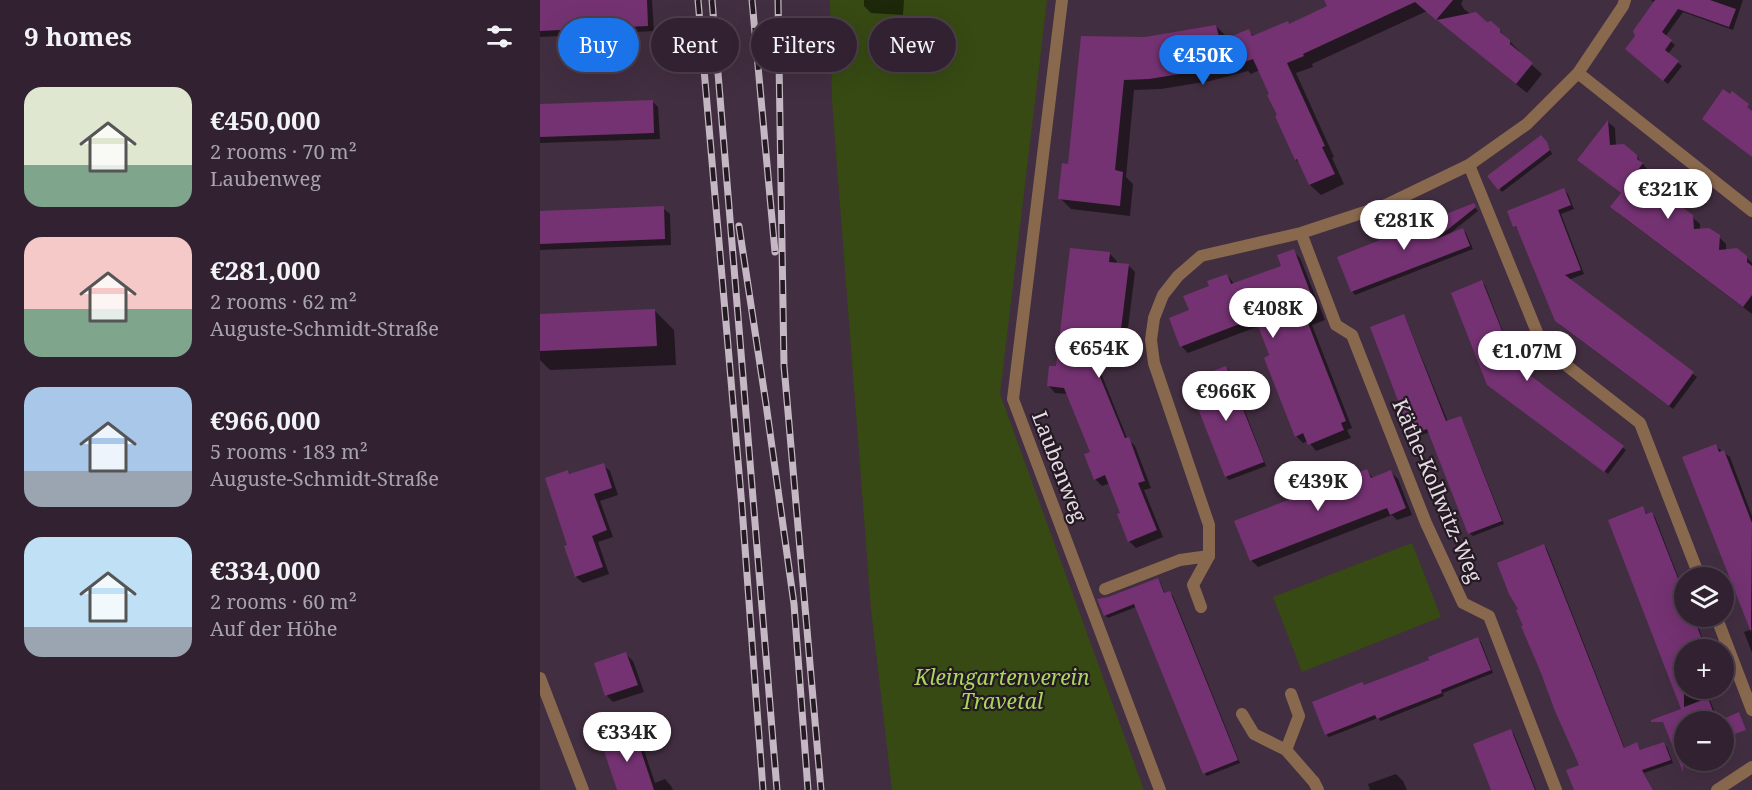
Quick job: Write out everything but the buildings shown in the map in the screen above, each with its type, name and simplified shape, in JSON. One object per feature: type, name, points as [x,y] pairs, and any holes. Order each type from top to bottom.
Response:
[{"type":"street","name":"Laubenweg","points":[[1062,0],[1013,399],[1160,790]]},
{"type":"street","points":[[1202,607],[1193,585],[1209,556],[1209,525],[1154,363],[1151,340],[1154,318],[1163,295],[1178,276],[1201,256],[1301,233],[1386,205],[1469,165],[1527,124],[1578,73],[1625,0]]},
{"type":"street","points":[[1578,73],[1752,211]]},
{"type":"street","points":[[1469,165],[1543,347],[1640,423],[1696,567]]},
{"type":"street","name":"Käthe-Kollwitz-Weg","points":[[1301,233],[1336,325],[1352,335],[1426,524],[1463,603],[1490,616],[1556,790]]},
{"type":"street","points":[[1105,589],[1180,560],[1209,556]]},
{"type":"street","points":[[1720,627],[1752,710]]},
{"type":"street","points":[[540,678],[583,790]]},
{"type":"street","points":[[1286,750],[1299,716],[1291,694]]},
{"type":"street","points":[[1242,714],[1254,734],[1286,750],[1314,782],[1318,790]]},
{"type":"street","points":[[1717,790],[1752,767]]},
{"type":"green space","name":"Kleingartenverein Travetal","points":[[830,0],[1047,0],[1000,394],[1144,790],[892,790],[871,609],[832,101],[831,72],[857,72],[857,18],[830,18]]},
{"type":"green space","points":[[1412,543],[1441,617],[1302,672],[1273,597]]},
{"type":"railway","points":[[698,0],[742,507],[763,790]]},
{"type":"railway","points":[[712,0],[777,790]]},
{"type":"railway","points":[[752,0],[775,252]]},
{"type":"railway","points":[[778,0],[784,366],[821,790]]},
{"type":"railway","points":[[739,226],[794,604],[808,790]]}]
